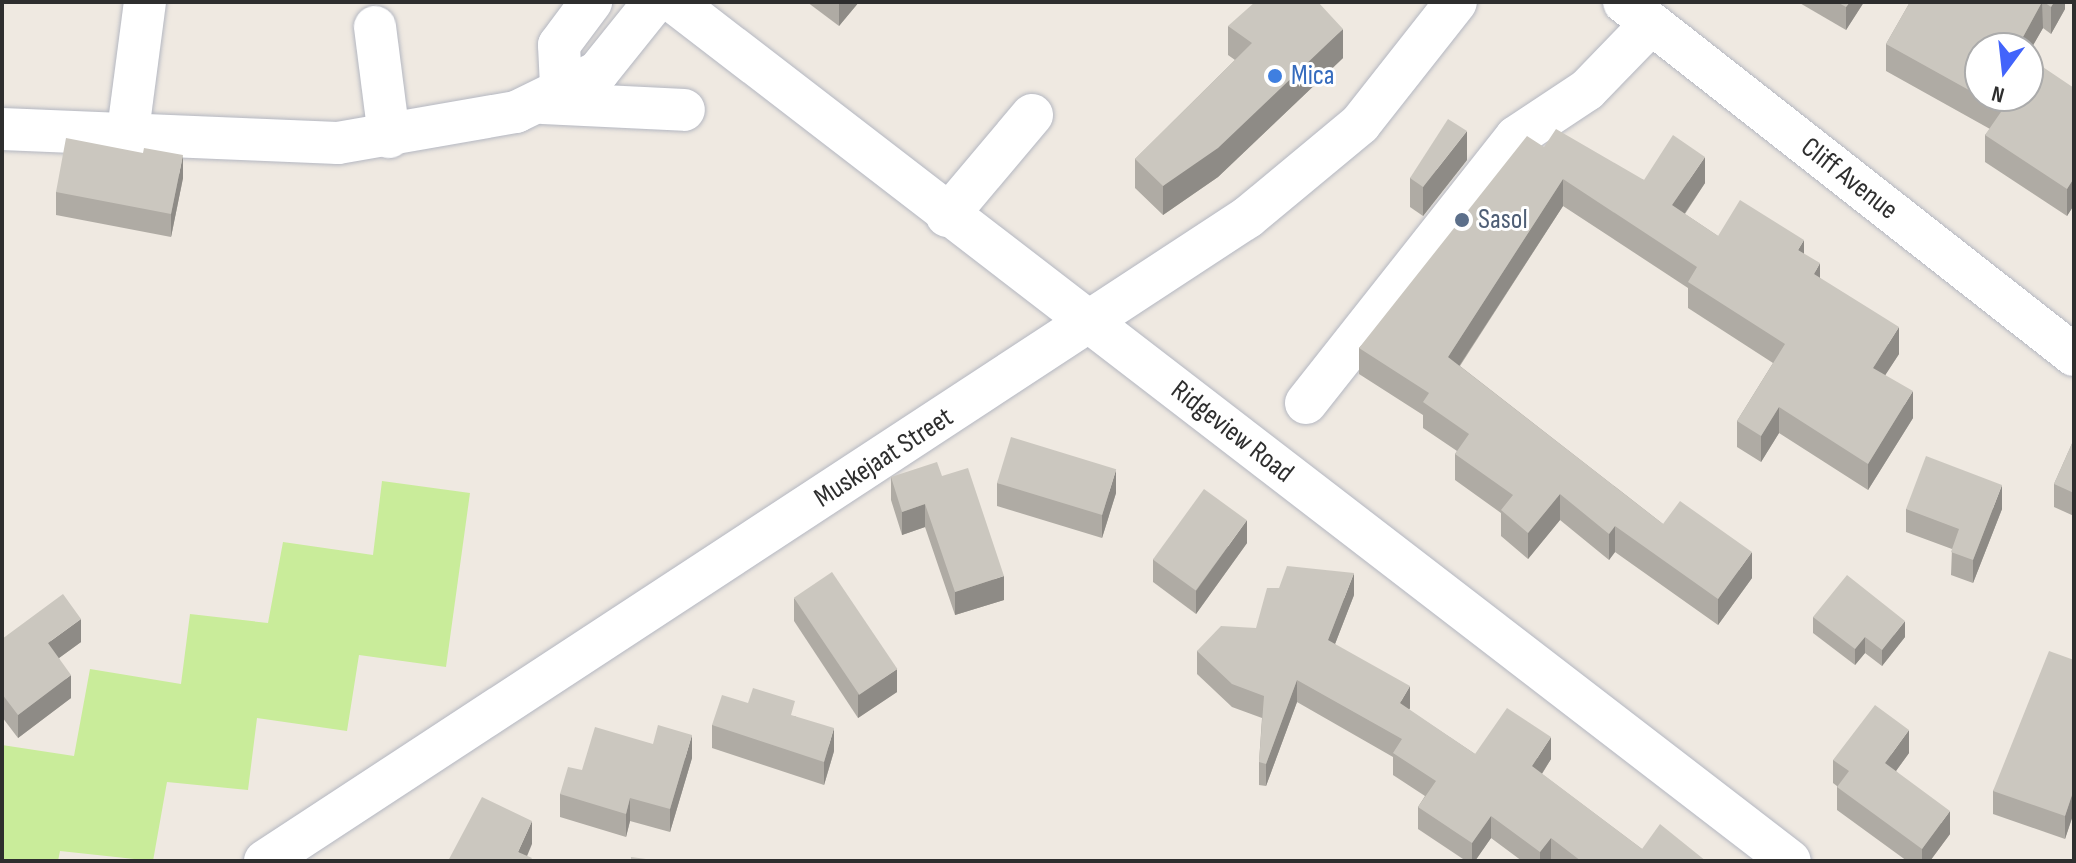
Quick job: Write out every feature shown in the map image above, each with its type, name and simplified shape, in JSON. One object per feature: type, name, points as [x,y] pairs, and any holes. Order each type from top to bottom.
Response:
[{"type":"street","points":[[128,131],[145,2]]},
{"type":"street","points":[[552,95],[559,45],[591,2]]},
{"type":"street","points":[[2,129],[128,131],[285,144],[389,137],[552,95],[598,72],[654,2]]},
{"type":"street","name":"Ridgeview Road","points":[[674,2],[947,216],[1092,323],[1790,861]]},
{"type":"street","name":"Muskejaat Street","points":[[292,854],[1092,323],[1320,164],[1360,124],[1456,2]]},
{"type":"street","points":[[1306,403],[1516,137],[1587,90],[1637,13]]},
{"type":"street","name":"Cliff Avenue","points":[[1637,13],[2074,355]]},
{"type":"street","points":[[375,27],[389,137]]},
{"type":"street","points":[[552,95],[684,110]]},
{"type":"street","points":[[947,216],[1032,115]]},
{"type":"green space","points":[[382,481],[470,493],[446,667],[359,655],[347,731],[257,718],[248,790],[167,782],[153,861],[60,851],[58,861],[2,861],[2,745],[74,756],[90,669],[181,684],[190,614],[268,623],[283,542],[373,555]]},
{"type":"building","points":[[1255,2],[1318,2],[1343,29],[1218,148],[1163,186],[1135,159],[1252,43],[1228,26]]},
{"type":"building","points":[[1910,2],[2042,2],[2026,32],[1964,32],[1964,87],[1886,44]]},
{"type":"building","points":[[2044,68],[2074,88],[2074,178],[2067,189],[1985,135],[2001,112],[2044,112]]},
{"type":"building","points":[[1448,119],[1467,131],[1423,187],[1410,178]]},
{"type":"building","points":[[1556,129],[1644,180],[1673,135],[1705,157],[1672,205],[1718,236],[1740,200],[1804,240],[1798,250],[1820,263],[1814,274],[1899,327],[1873,368],[1913,391],[1868,464],[1779,407],[1761,436],[1737,421],[1785,344],[1688,282],[1697,267],[1563,179],[1448,357],[1663,524],[1680,501],[1752,552],[1718,599],[1615,526],[1609,534],[1560,494],[1528,533],[1501,510],[1513,495],[1455,454],[1469,434],[1423,402],[1429,393],[1359,348],[1527,136],[1544,147]]},
{"type":"building","points":[[66,138],[143,153],[144,148],[183,155],[171,214],[56,192]]},
{"type":"building","points":[[1011,437],[1116,469],[1102,515],[997,483]]},
{"type":"building","points":[[2074,439],[2074,493],[2054,484]]},
{"type":"building","points":[[1926,456],[2002,485],[1973,560],[1951,552],[1959,529],[1906,509]]},
{"type":"building","points":[[937,462],[942,476],[968,468],[1004,576],[955,592],[925,504],[902,512],[891,477]]},
{"type":"building","points":[[1204,489],[1247,520],[1196,591],[1153,559]]},
{"type":"building","points":[[1287,566],[1354,573],[1328,640],[1410,686],[1400,703],[1475,754],[1507,708],[1551,737],[1532,766],[1642,849],[1660,824],[1706,861],[1581,861],[1551,838],[1540,852],[1491,816],[1472,843],[1418,807],[1436,781],[1393,753],[1402,739],[1297,680],[1266,764],[1259,762],[1264,696],[1232,684],[1197,651],[1221,626],[1256,628],[1267,588],[1279,588]]},
{"type":"building","points":[[832,572],[897,669],[859,695],[794,598]]},
{"type":"building","points":[[1847,575],[1905,621],[1882,650],[1865,637],[1855,649],[1813,617]]},
{"type":"building","points":[[63,594],[81,619],[48,643],[71,675],[18,715],[2,694],[2,639]]},
{"type":"building","points":[[2049,651],[2074,660],[2074,789],[2065,816],[1993,791]]},
{"type":"building","points":[[753,688],[795,701],[791,715],[834,728],[824,762],[712,725],[722,695],[748,703]]},
{"type":"building","points":[[1875,705],[1909,730],[1885,763],[1950,811],[1922,849],[1837,787],[1849,771],[1833,760]]},
{"type":"building","points":[[658,725],[692,735],[670,809],[630,798],[626,814],[560,794],[568,767],[582,770],[595,727],[653,744]]},
{"type":"building","points":[[482,797],[532,821],[518,852],[532,858],[530,861],[448,861]]},
{"type":"building","points":[[631,857],[661,861],[631,861]]},
{"type":"place","name":"Mica","points":[[1275,76]]},
{"type":"place","name":"Sasol","points":[[1462,220]]}]
